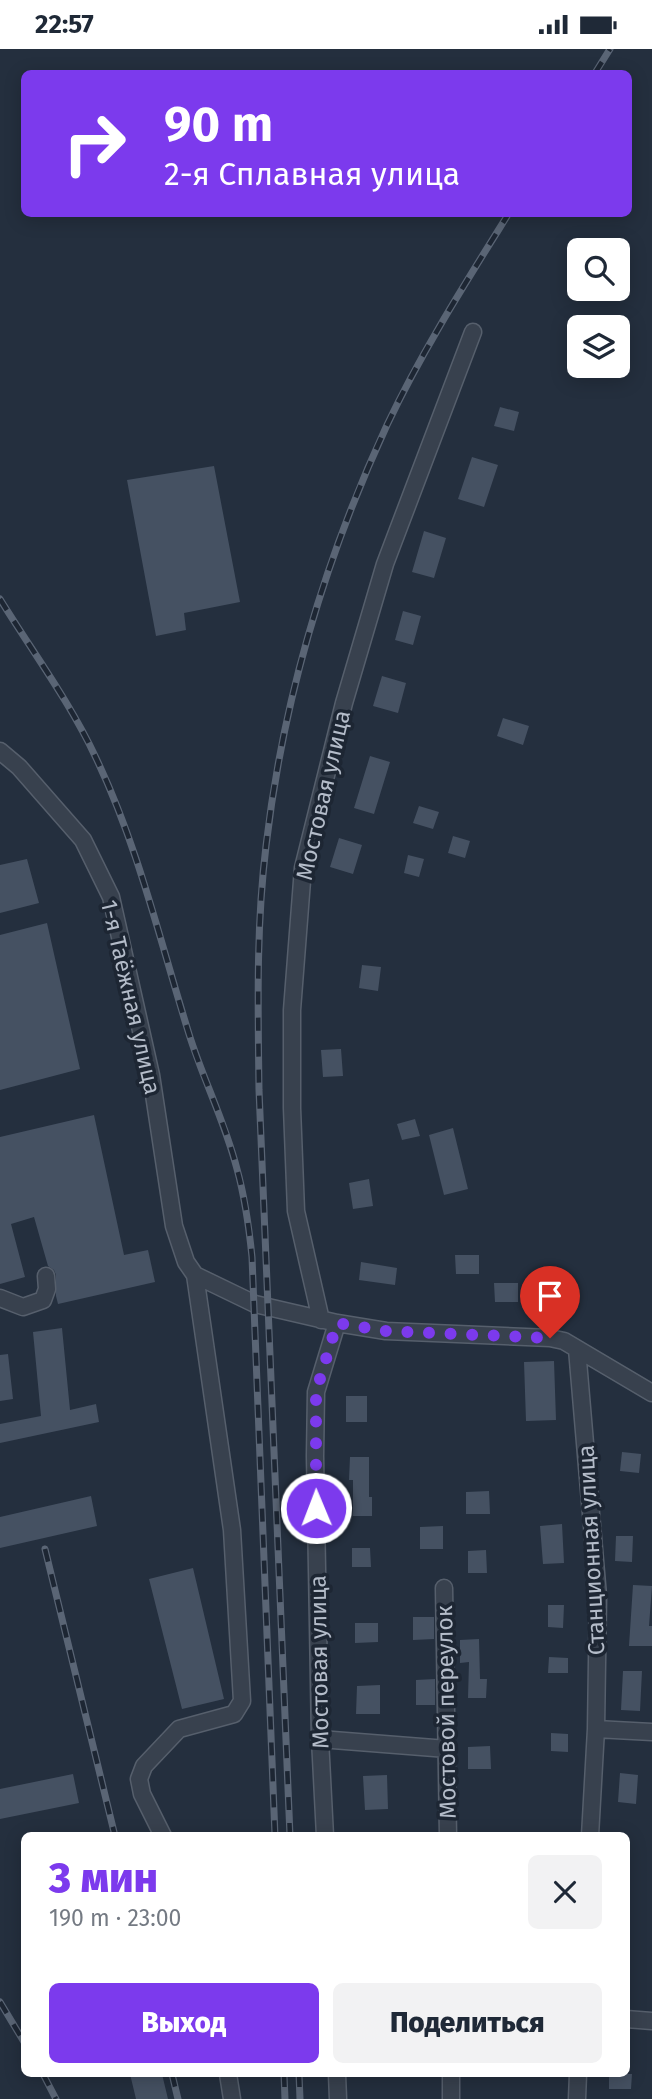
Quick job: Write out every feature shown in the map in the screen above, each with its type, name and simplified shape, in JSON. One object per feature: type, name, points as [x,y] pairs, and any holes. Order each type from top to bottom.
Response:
[{"type":"street","name":"Мостовая улица","points":[[325,1832],[320,1739],[315,1456],[316,1392],[329,1321],[296,1212],[293,1134],[292,1010],[303,868],[344,703],[385,564],[473,332]]},
{"type":"street","name":"1-я Таёжная улица","points":[[0,751],[19,767],[83,840],[111,897],[151,1075],[174,1226],[186,1262],[195,1275],[232,1530],[242,1701],[234,1714],[179,1729],[144,1766],[139,1779],[142,1794],[161,1832]]},
{"type":"street","points":[[195,1275],[255,1304],[329,1321],[386,1331],[550,1338],[564,1341],[652,1393]]},
{"type":"street","points":[[0,1297],[23,1307],[43,1300],[47,1289],[46,1276]]},
{"type":"street","name":"Станционная улица","points":[[577,1349],[598,1596],[596,1729],[590,1832]]},
{"type":"street","name":"Мостовой переулок","points":[[444,1588],[448,1832]]},
{"type":"street","points":[[596,1729],[652,1732]]},
{"type":"street","points":[[320,1739],[447,1749]]},
{"type":"street","points":[[630,2019],[652,2021]]},
{"type":"street","points":[[228,2077],[232,2099]]},
{"type":"street","points":[[337,2077],[338,2099]]},
{"type":"street","points":[[451,2077],[451,2099]]},
{"type":"street","points":[[577,2099],[578,2077]]},
{"type":"building","points":[[500,407],[519,412],[514,431],[494,426]]},
{"type":"building","points":[[472,457],[498,465],[484,507],[458,499]]},
{"type":"building","points":[[214,466],[240,602],[184,613],[186,630],[156,636],[127,480]]},
{"type":"building","points":[[424,531],[446,538],[434,578],[412,572]]},
{"type":"building","points":[[403,611],[421,616],[413,645],[395,640]]},
{"type":"building","points":[[382,676],[406,683],[398,713],[373,706]]},
{"type":"building","points":[[503,718],[529,726],[523,745],[497,736]]},
{"type":"building","points":[[370,756],[390,762],[374,814],[354,808]]},
{"type":"building","points":[[419,806],[439,812],[433,829],[413,823]]},
{"type":"building","points":[[453,836],[470,841],[465,858],[448,853]]},
{"type":"building","points":[[339,838],[362,845],[353,874],[330,867]]},
{"type":"building","points":[[408,855],[424,859],[419,877],[404,873]]},
{"type":"building","points":[[27,859],[39,903],[0,913],[0,865]]},
{"type":"building","points":[[47,923],[80,1069],[0,1090],[0,935]]},
{"type":"building","points":[[362,965],[381,967],[378,991],[359,988]]},
{"type":"building","points":[[341,1049],[343,1076],[323,1077],[321,1050]]},
{"type":"building","points":[[94,1115],[124,1255],[148,1250],[155,1282],[58,1304],[56,1275],[48,1266],[34,1217],[11,1224],[25,1277],[0,1284],[0,1137]]},
{"type":"building","points":[[415,1119],[420,1136],[402,1140],[397,1124]]},
{"type":"building","points":[[453,1128],[468,1189],[444,1195],[429,1135]]},
{"type":"building","points":[[369,1179],[373,1206],[353,1209],[349,1183]]},
{"type":"building","points":[[455,1255],[479,1255],[479,1274],[456,1274]]},
{"type":"building","points":[[361,1262],[397,1268],[395,1285],[359,1280]]},
{"type":"building","points":[[494,1283],[518,1283],[518,1302],[495,1302]]},
{"type":"building","points":[[62,1328],[70,1410],[96,1404],[99,1422],[0,1443],[0,1424],[41,1416],[33,1332]]},
{"type":"building","points":[[8,1354],[13,1399],[0,1401],[0,1355]]},
{"type":"building","points":[[554,1361],[556,1420],[526,1421],[524,1362]]},
{"type":"building","points":[[346,1396],[367,1396],[367,1422],[346,1422]]},
{"type":"building","points":[[622,1452],[641,1454],[639,1473],[620,1471]]},
{"type":"building","points":[[350,1457],[369,1457],[372,1516],[353,1516],[353,1480],[349,1480]]},
{"type":"building","points":[[489,1491],[490,1514],[466,1514],[466,1492]]},
{"type":"building","points":[[91,1496],[97,1526],[0,1548],[0,1517]]},
{"type":"building","points":[[562,1524],[564,1563],[543,1564],[540,1526]]},
{"type":"building","points":[[443,1526],[443,1549],[420,1549],[420,1527]]},
{"type":"building","points":[[616,1536],[633,1536],[632,1562],[615,1561]]},
{"type":"building","points":[[352,1548],[370,1548],[371,1567],[352,1567]]},
{"type":"building","points":[[486,1550],[487,1573],[468,1573],[468,1551]]},
{"type":"building","points":[[193,1568],[224,1699],[182,1709],[149,1579]]},
{"type":"building","points":[[633,1585],[652,1586],[649,1626],[652,1626],[652,1646],[629,1646]]},
{"type":"building","points":[[548,1605],[564,1605],[563,1628],[548,1627]]},
{"type":"building","points":[[413,1617],[434,1617],[434,1639],[413,1640]]},
{"type":"building","points":[[355,1623],[378,1623],[378,1642],[355,1643]]},
{"type":"building","points":[[479,1639],[480,1679],[487,1679],[486,1698],[468,1698],[469,1662],[460,1663],[460,1640]]},
{"type":"building","points":[[549,1657],[568,1658],[568,1673],[548,1673]]},
{"type":"building","points":[[623,1671],[642,1671],[640,1711],[621,1710]]},
{"type":"building","points":[[435,1679],[435,1705],[416,1705],[416,1680]]},
{"type":"building","points":[[380,1685],[380,1714],[356,1714],[357,1686]]},
{"type":"building","points":[[551,1733],[568,1734],[568,1752],[551,1751]]},
{"type":"building","points":[[490,1746],[491,1769],[468,1769],[468,1747]]},
{"type":"building","points":[[620,1773],[638,1775],[636,1804],[618,1802]]},
{"type":"building","points":[[73,1774],[79,1803],[0,1819],[0,1789]]},
{"type":"building","points":[[387,1775],[388,1809],[365,1810],[363,1776]]},
{"type":"building","points":[[632,2074],[631,2089],[609,2089],[609,2077],[630,2077]]},
{"type":"building","points":[[131,2077],[163,2077],[168,2099],[136,2099]]},
{"type":"railway","points":[[597,70],[610,49]]},
{"type":"railway","points":[[290,1832],[259,1090],[259,937],[266,846],[283,737],[295,684],[344,527],[387,425],[415,370],[507,217]]},
{"type":"railway","points":[[0,599],[75,717],[111,791],[136,859],[189,1034],[226,1134],[242,1191],[252,1257],[275,1832]]},
{"type":"railway","points":[[45,1549],[114,1832]]},
{"type":"railway","points":[[0,2002],[21,2037]]},
{"type":"railway","points":[[45,2077],[56,2099]]},
{"type":"railway","points":[[173,2077],[178,2099]]},
{"type":"railway","points":[[284,2077],[285,2099]]},
{"type":"railway","points":[[299,2077],[300,2099]]},
{"type":"route","points":[[316,1508],[316,1392],[337,1323],[386,1331],[550,1338]]}]
